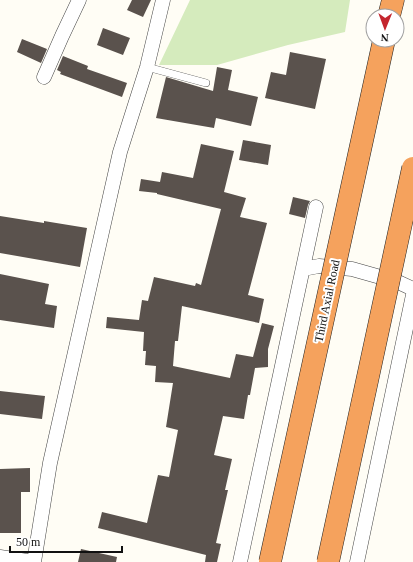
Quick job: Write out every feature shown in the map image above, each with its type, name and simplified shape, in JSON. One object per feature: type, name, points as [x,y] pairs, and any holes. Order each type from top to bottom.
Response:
[{"type":"highway","name":"Third Axial Road","points":[[270,562],[382,48]]},
{"type":"highway","points":[[328,562],[413,168]]},
{"type":"street","points":[[44,77],[79,0]]},
{"type":"street","points":[[0,557],[34,562],[50,463],[120,152],[147,67],[163,0]]},
{"type":"street","points":[[240,562],[316,207]]},
{"type":"street","points":[[303,269],[319,266],[352,269],[398,282],[413,289]]},
{"type":"street","points":[[357,562],[413,295]]},
{"type":"lane","points":[[147,67],[206,83]]},
{"type":"green space","points":[[190,0],[350,0],[345,32],[288,45],[217,65],[159,65]]},
{"type":"building","points":[[132,0],[151,0],[143,17],[127,10]]},
{"type":"building","points":[[103,28],[130,38],[123,55],[97,45]]},
{"type":"building","points":[[22,39],[47,49],[41,63],[17,52]]},
{"type":"building","points":[[290,52],[326,59],[315,109],[265,98],[271,72],[286,75]]},
{"type":"building","points":[[63,56],[88,66],[87,69],[127,83],[122,97],[60,74],[61,72],[57,70]]},
{"type":"building","points":[[217,67],[232,70],[228,90],[258,97],[251,126],[216,118],[214,128],[156,118],[166,77],[213,91]]},
{"type":"building","points":[[243,140],[271,145],[268,165],[239,160]]},
{"type":"building","points":[[201,144],[234,151],[224,192],[246,198],[240,217],[267,223],[248,295],[264,299],[259,323],[182,306],[178,341],[175,341],[173,366],[230,378],[236,354],[253,357],[262,323],[274,326],[268,349],[268,367],[255,368],[244,419],[223,416],[214,455],[232,459],[225,490],[228,490],[216,543],[221,544],[217,562],[205,562],[206,555],[98,528],[102,512],[147,523],[158,475],[169,477],[178,430],[166,427],[173,383],[155,382],[156,366],[145,365],[146,351],[143,351],[144,332],[106,328],[107,317],[139,320],[142,300],[148,301],[154,277],[195,286],[196,283],[201,285],[221,209],[157,193],[139,191],[141,179],[160,182],[162,172],[193,178]]},
{"type":"building","points":[[293,197],[310,201],[305,218],[289,214]]},
{"type":"building","points":[[0,216],[87,228],[80,267],[0,253]]},
{"type":"building","points":[[0,274],[49,284],[45,304],[57,306],[54,328],[0,320]]},
{"type":"building","points":[[0,391],[45,396],[42,419],[0,414]]},
{"type":"building","points":[[30,468],[30,492],[21,492],[21,533],[0,533],[0,469]]},
{"type":"building","points":[[81,549],[117,557],[116,562],[78,562]]}]
